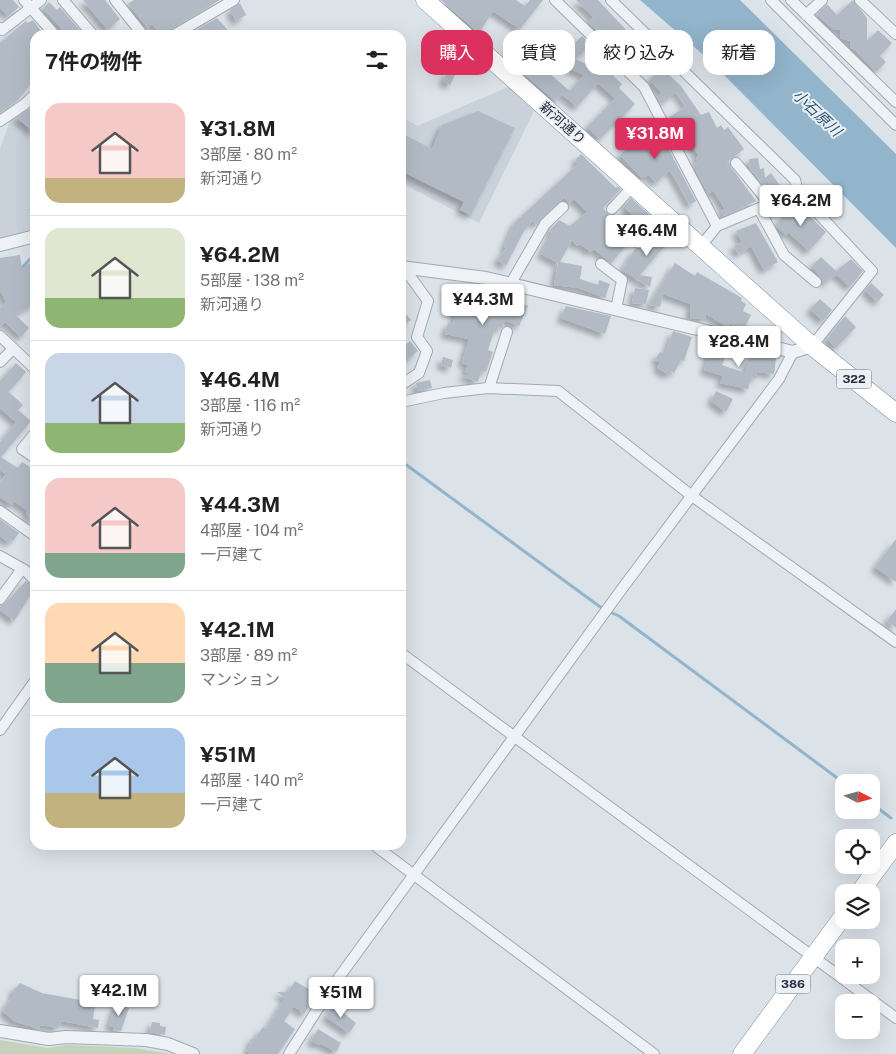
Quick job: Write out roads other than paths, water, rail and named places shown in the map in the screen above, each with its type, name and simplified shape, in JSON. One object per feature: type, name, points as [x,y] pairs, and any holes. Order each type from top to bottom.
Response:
[{"type":"highway","name":"新河通り","points":[[424,0],[812,346]]},
{"type":"highway","name":"322","points":[[812,346],[896,413]]},
{"type":"highway","points":[[866,884],[896,843]]},
{"type":"highway","name":"386","points":[[742,1054],[835,927]]},
{"type":"street","points":[[0,28],[2,30],[28,4],[41,0]]},
{"type":"street","points":[[63,0],[89,30]]},
{"type":"street","points":[[115,0],[139,30]]},
{"type":"street","points":[[181,30],[216,4],[234,0]]},
{"type":"street","points":[[555,0],[644,87],[717,226]]},
{"type":"street","points":[[406,268],[486,278],[511,283],[793,352],[812,346],[872,271],[798,192],[794,180],[612,0]]},
{"type":"street","points":[[771,0],[896,125]]},
{"type":"street","points":[[791,0],[896,102]]},
{"type":"street","points":[[806,15],[822,0]]},
{"type":"street","points":[[860,0],[896,34]]},
{"type":"street","points":[[28,4],[51,30]]},
{"type":"street","points":[[0,121],[30,99]]},
{"type":"street","points":[[736,163],[770,204]]},
{"type":"street","points":[[612,209],[633,186]]},
{"type":"street","points":[[701,246],[717,226],[798,192]]},
{"type":"street","points":[[511,283],[545,224],[563,207]]},
{"type":"street","points":[[758,209],[784,255],[816,282]]},
{"type":"street","points":[[638,243],[664,213]]},
{"type":"street","points":[[0,244],[30,237]]},
{"type":"street","points":[[601,264],[622,280],[616,309]]},
{"type":"street","points":[[406,272],[428,301],[416,337],[427,351],[419,373],[406,382]]},
{"type":"street","points":[[489,388],[507,332]]},
{"type":"street","points":[[0,336],[30,364]]},
{"type":"street","points":[[0,362],[13,349]]},
{"type":"street","points":[[289,1054],[329,991],[513,737],[779,379],[793,352]]},
{"type":"street","points":[[406,401],[444,393],[489,388],[558,391],[692,496],[896,642]]},
{"type":"street","points":[[30,439],[22,449],[30,455]]},
{"type":"street","points":[[0,511],[30,532]]},
{"type":"street","points":[[0,556],[22,569],[30,576]]},
{"type":"street","points":[[0,600],[22,569]]},
{"type":"street","points":[[406,657],[896,1018]]},
{"type":"street","points":[[0,730],[30,688]]},
{"type":"street","points":[[380,850],[654,1054]]},
{"type":"street","points":[[0,1030],[49,1039],[66,1037],[146,1040],[168,1044],[193,1054]]},
{"type":"water","points":[[640,0],[740,0],[770,30],[703,30],[703,55],[693,46],[693,30],[675,30]]},
{"type":"water","name":"小石原川","points":[[775,35],[896,154],[896,248],[724,75],[775,75]]},
{"type":"waterway","points":[[21,269],[30,259]]},
{"type":"waterway","points":[[406,465],[603,609],[619,616],[835,776]]},
{"type":"waterway","points":[[880,810],[891,818]]}]
